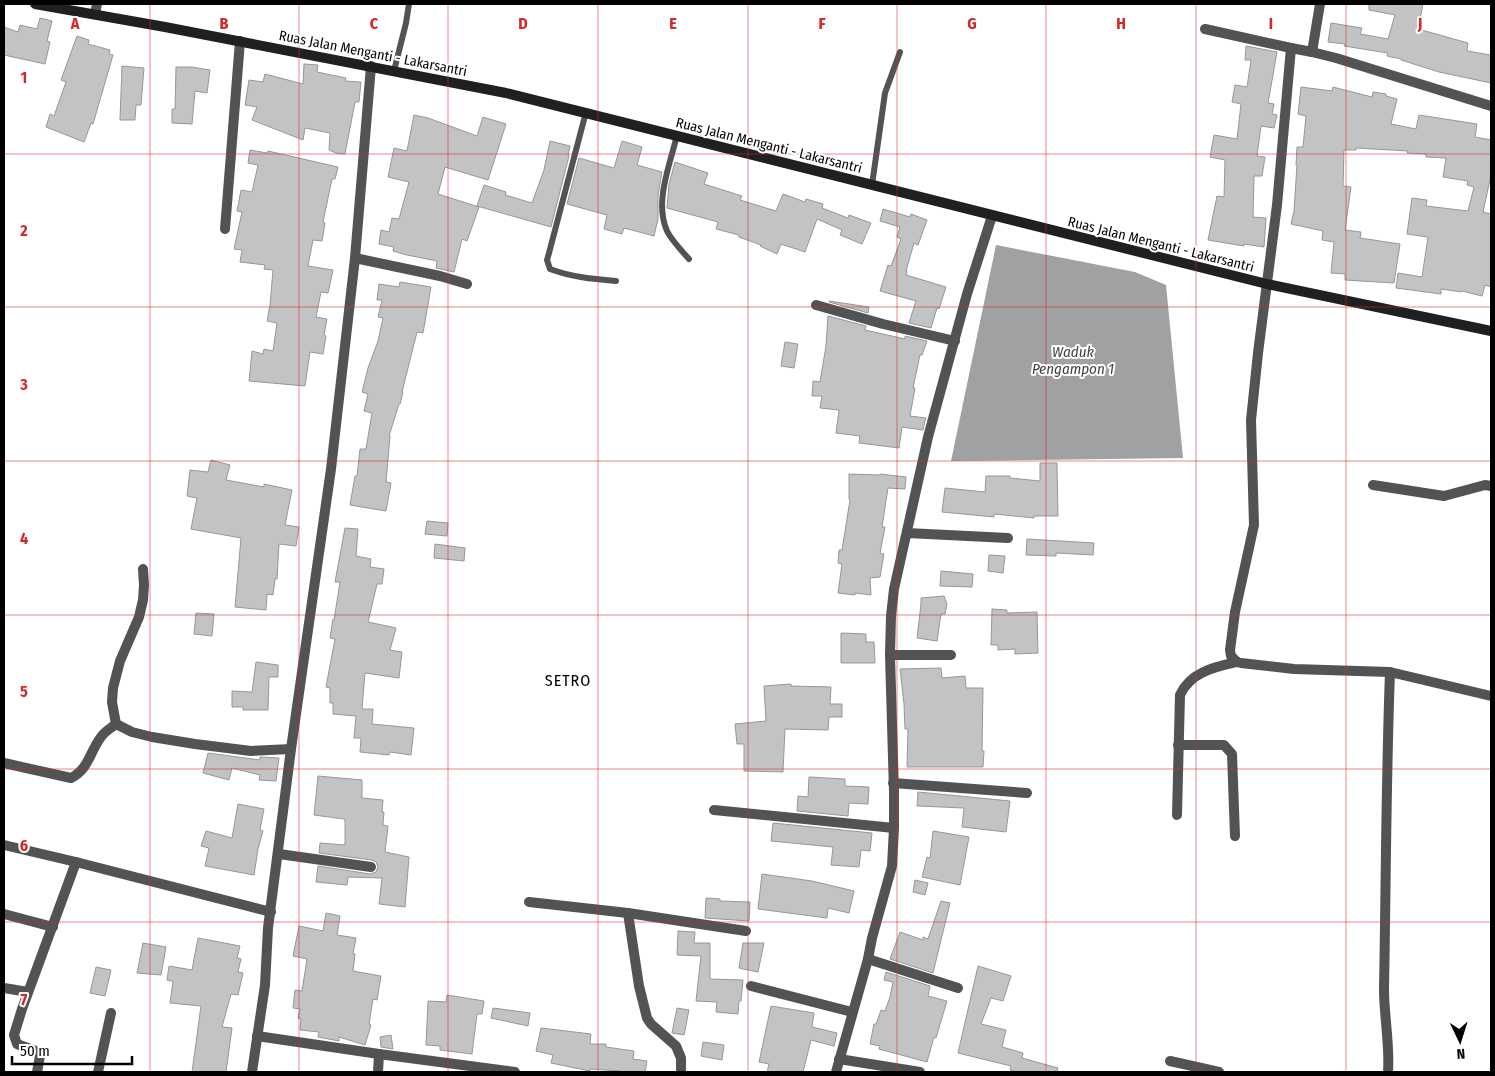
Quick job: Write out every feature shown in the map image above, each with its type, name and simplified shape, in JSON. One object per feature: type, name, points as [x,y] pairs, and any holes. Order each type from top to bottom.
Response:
[{"type":"main road","name":"Ruas Jalan Menganti - Lakarsantri","points":[[35,4],[96,9],[240,41],[506,93],[1267,284],[1491,331]]},
{"type":"street","points":[[1312,52],[1320,4]]},
{"type":"street","points":[[1205,29],[1312,52],[1491,106]]},
{"type":"street","points":[[225,228],[240,41]]},
{"type":"street","points":[[1291,48],[1277,205],[1251,420],[1254,525],[1235,612],[1230,650],[1231,656],[1241,664],[1294,669],[1390,672],[1491,696]]},
{"type":"street","points":[[252,1072],[265,985],[268,928],[331,469],[355,258],[371,66]]},
{"type":"street","points":[[836,1072],[892,866],[894,828],[890,655],[894,589],[928,437],[967,294],[992,216]]},
{"type":"street","points":[[355,258],[440,276],[467,284]]},
{"type":"street","points":[[816,305],[883,324],[955,340]]},
{"type":"street","points":[[1372,484],[1444,496],[1491,486]]},
{"type":"street","points":[[907,533],[1008,538]]},
{"type":"street","points":[[116,724],[112,702],[113,688],[120,661],[139,618],[143,600],[143,569]]},
{"type":"street","points":[[890,655],[951,655]]},
{"type":"street","points":[[1177,815],[1179,700],[1182,689],[1192,678],[1210,669],[1237,662]]},
{"type":"street","points":[[1388,1072],[1389,1051],[1384,1004],[1390,672]]},
{"type":"street","points":[[116,724],[132,732],[195,744],[251,751],[292,748]]},
{"type":"street","points":[[4,763],[71,778],[79,774],[87,763],[102,735],[116,724]]},
{"type":"street","points":[[1178,745],[1224,745],[1232,754],[1235,836]]},
{"type":"street","points":[[893,782],[1027,793]]},
{"type":"street","points":[[714,810],[894,828]]},
{"type":"street","points":[[4,845],[271,912]]},
{"type":"street","points":[[279,854],[372,867]]},
{"type":"street","points":[[37,1072],[40,1056],[38,1052],[17,1044],[14,1035],[76,862]]},
{"type":"street","points":[[530,902],[746,931]]},
{"type":"street","points":[[4,914],[53,927]]},
{"type":"street","points":[[628,914],[639,986],[647,1018],[651,1024],[676,1046],[681,1058],[680,1072]]},
{"type":"street","points":[[868,959],[958,988]]},
{"type":"street","points":[[751,986],[852,1012]]},
{"type":"street","points":[[4,988],[28,992]]},
{"type":"street","points":[[98,1072],[111,1013]]},
{"type":"street","points":[[257,1036],[514,1072]]},
{"type":"street","points":[[378,1072],[379,1054]]},
{"type":"street","points":[[840,1059],[920,1072]]},
{"type":"street","points":[[1170,1061],[1219,1072]]},
{"type":"lane","points":[[394,71],[409,4]]},
{"type":"lane","points":[[872,185],[885,93],[900,52]]},
{"type":"lane","points":[[586,112],[547,260],[550,268],[563,274],[616,281]]},
{"type":"lane","points":[[677,136],[665,184],[662,202],[663,219],[668,233],[689,259]]},
{"type":"water","name":"Waduk Pengampon 1","points":[[996,245],[1135,272],[1166,285],[1183,458],[951,461]]},
{"type":"building","points":[[1369,4],[1423,4],[1418,29],[1468,43],[1467,51],[1491,55],[1491,83],[1439,72],[1387,56],[1388,53],[1328,42],[1331,23],[1362,28],[1360,34],[1388,39],[1395,15],[1369,10]]},
{"type":"building","points":[[40,18],[52,21],[47,41],[50,42],[45,64],[4,55],[4,27],[18,32],[20,25],[37,29]]},
{"type":"building","points":[[77,36],[89,40],[88,44],[110,50],[109,54],[113,55],[93,124],[91,123],[84,142],[46,127],[50,114],[54,116],[66,82],[61,80]]},
{"type":"building","points":[[1246,46],[1277,52],[1268,103],[1274,104],[1272,114],[1277,115],[1274,128],[1261,126],[1257,156],[1265,157],[1262,176],[1254,176],[1253,217],[1266,218],[1264,247],[1208,240],[1217,196],[1224,197],[1225,160],[1210,157],[1214,135],[1237,139],[1241,104],[1232,102],[1235,85],[1247,87],[1251,60],[1245,60]]},
{"type":"building","points":[[304,64],[318,65],[317,72],[346,78],[345,81],[361,82],[359,102],[355,102],[345,154],[329,150],[330,133],[305,128],[303,140],[252,120],[257,107],[245,105],[249,80],[263,82],[265,74],[303,84]]},
{"type":"building","points":[[122,66],[144,68],[141,105],[136,105],[135,120],[120,120]]},
{"type":"building","points":[[176,67],[210,70],[207,93],[195,91],[192,124],[172,123],[172,109],[175,109]]},
{"type":"building","points":[[1301,87],[1332,91],[1333,87],[1372,97],[1373,92],[1386,94],[1386,96],[1397,99],[1391,124],[1416,129],[1419,115],[1477,124],[1475,137],[1491,140],[1491,175],[1483,212],[1491,214],[1491,287],[1485,285],[1482,296],[1462,291],[1441,289],[1441,294],[1396,288],[1398,273],[1422,277],[1428,237],[1407,234],[1412,198],[1427,200],[1426,206],[1468,211],[1474,187],[1467,185],[1468,181],[1443,177],[1446,158],[1426,157],[1426,154],[1407,153],[1408,151],[1356,148],[1356,150],[1344,150],[1343,186],[1351,187],[1345,230],[1361,232],[1360,238],[1400,244],[1394,283],[1345,280],[1345,274],[1331,273],[1334,242],[1322,240],[1323,231],[1291,224],[1294,211],[1297,147],[1303,147],[1306,116],[1298,114]]},
{"type":"building","points":[[414,115],[428,118],[477,136],[483,117],[506,124],[488,180],[445,167],[438,194],[479,207],[467,241],[462,239],[454,272],[436,268],[437,261],[393,251],[394,247],[379,244],[381,230],[389,232],[392,218],[399,219],[409,182],[388,177],[394,148],[407,151]]},
{"type":"building","points":[[550,141],[570,146],[551,227],[477,206],[484,185],[506,192],[505,195],[532,203],[544,170]]},
{"type":"building","points":[[622,141],[642,147],[637,165],[662,172],[658,195],[658,219],[654,236],[624,228],[622,234],[604,229],[607,215],[567,204],[579,158],[614,168]]},
{"type":"building","points":[[250,150],[267,153],[268,151],[338,167],[335,179],[332,179],[323,222],[325,223],[322,241],[313,240],[308,266],[333,270],[328,293],[321,292],[316,317],[327,319],[323,354],[310,352],[305,386],[249,381],[252,351],[263,354],[264,349],[273,351],[277,323],[267,321],[273,270],[264,269],[265,265],[240,262],[242,250],[234,249],[242,212],[237,211],[241,190],[252,192],[258,165],[248,163]]},
{"type":"building","points":[[675,162],[708,173],[704,184],[742,196],[740,200],[776,211],[783,194],[805,202],[806,199],[823,204],[822,208],[848,218],[849,215],[871,223],[862,244],[840,235],[842,230],[817,219],[805,252],[781,244],[777,254],[761,245],[739,237],[739,235],[716,229],[718,222],[667,208],[669,184]]},
{"type":"building","points":[[883,209],[910,217],[911,214],[927,220],[918,245],[914,243],[906,275],[946,287],[931,328],[909,323],[916,301],[880,291],[888,265],[891,266],[901,239],[897,237],[900,227],[880,221]]},
{"type":"building","points":[[400,282],[431,287],[423,333],[417,332],[400,404],[389,436],[386,482],[391,483],[386,511],[350,505],[355,476],[357,476],[360,449],[366,449],[372,413],[364,411],[368,394],[362,392],[383,318],[378,317],[382,300],[377,300],[379,284],[399,287]]},
{"type":"building","points":[[829,302],[869,307],[868,313]]},
{"type":"building","points":[[828,316],[866,326],[865,330],[905,339],[905,336],[927,341],[922,355],[920,355],[913,388],[915,388],[910,416],[926,418],[923,430],[902,427],[899,448],[859,443],[860,436],[836,433],[839,410],[820,408],[822,396],[812,396],[813,381],[820,382],[826,346]]},
{"type":"building","points":[[785,342],[798,344],[794,368],[781,366]]},
{"type":"building","points":[[211,460],[230,465],[226,480],[264,487],[264,484],[292,490],[285,525],[299,527],[296,546],[279,544],[277,579],[275,579],[273,595],[267,594],[266,610],[235,607],[241,538],[191,529],[197,498],[187,496],[190,470],[208,472]]},
{"type":"building","points":[[1040,463],[1057,463],[1058,516],[1034,516],[1034,518],[994,514],[994,517],[942,512],[945,488],[985,492],[986,476],[1010,476],[1010,478],[1040,481]]},
{"type":"building","points":[[849,474],[880,474],[906,477],[905,489],[888,488],[882,527],[885,527],[880,553],[884,554],[880,577],[870,578],[871,595],[838,593],[842,564],[838,563],[839,550],[842,550],[850,500]]},
{"type":"building","points":[[427,521],[448,523],[447,536],[425,534]]},
{"type":"building","points":[[345,528],[358,529],[356,556],[371,559],[370,567],[384,569],[382,584],[377,584],[368,622],[396,628],[390,650],[402,652],[399,678],[365,673],[362,709],[373,709],[372,724],[414,728],[411,755],[390,752],[389,755],[360,752],[361,738],[354,738],[356,716],[333,714],[333,703],[330,703],[330,688],[326,687],[335,639],[330,638],[340,582],[335,582]]},
{"type":"building","points":[[1027,539],[1094,543],[1093,555],[1056,553],[1056,556],[1026,555]]},
{"type":"building","points":[[435,544],[465,548],[464,561],[434,558]]},
{"type":"building","points":[[989,555],[1005,556],[1003,573],[988,571]]},
{"type":"building","points":[[941,571],[973,574],[972,587],[940,586]]},
{"type":"building","points":[[944,596],[947,604],[945,614],[941,614],[937,641],[917,638],[921,598]]},
{"type":"building","points":[[992,609],[1007,610],[1007,613],[1037,612],[1038,653],[1015,654],[1015,649],[998,650],[998,645],[991,645]]},
{"type":"building","points":[[196,613],[214,614],[212,636],[194,634]]},
{"type":"building","points":[[841,633],[866,634],[866,642],[874,642],[875,663],[841,663]]},
{"type":"building","points":[[256,662],[278,665],[278,677],[269,677],[268,710],[243,710],[243,707],[232,707],[232,691],[252,692]]},
{"type":"building","points":[[941,668],[942,678],[965,676],[966,688],[983,688],[983,767],[907,767],[908,729],[905,729],[900,669]]},
{"type":"building","points":[[791,684],[791,686],[831,687],[830,704],[842,704],[842,717],[829,717],[828,730],[785,729],[783,772],[744,771],[744,744],[737,744],[735,724],[766,721],[764,686]]},
{"type":"building","points":[[208,753],[260,760],[260,757],[279,758],[276,781],[259,780],[260,775],[232,768],[229,780],[203,773]]},
{"type":"building","points":[[318,776],[362,780],[362,798],[383,800],[383,825],[388,826],[385,852],[409,857],[405,907],[379,904],[382,878],[348,877],[347,885],[316,882],[318,866],[370,874],[376,872],[378,867],[376,862],[372,860],[319,853],[320,843],[345,845],[345,820],[314,815]]},
{"type":"building","points":[[809,777],[845,779],[845,786],[869,787],[868,804],[849,803],[848,816],[797,811],[798,796],[808,797]]},
{"type":"building","points":[[918,792],[1010,801],[1006,832],[962,827],[964,808],[917,806]]},
{"type":"building","points":[[238,804],[264,809],[260,830],[263,831],[254,875],[205,866],[209,848],[201,846],[206,831],[232,838]]},
{"type":"building","points":[[773,823],[872,833],[870,851],[861,850],[859,867],[831,865],[833,847],[771,841]]},
{"type":"building","points":[[933,831],[969,837],[960,885],[922,877],[927,857],[930,858]]},
{"type":"building","points":[[762,874],[812,881],[854,891],[849,913],[828,908],[827,918],[758,909]]},
{"type":"building","points":[[915,880],[928,883],[925,895],[913,892]]},
{"type":"building","points":[[706,898],[720,899],[720,901],[750,902],[749,921],[705,918]]},
{"type":"building","points":[[941,901],[950,903],[933,973],[890,959],[900,932],[923,940],[923,937],[928,939]]},
{"type":"building","points":[[326,913],[340,916],[337,935],[356,938],[353,954],[355,954],[353,971],[381,976],[377,1000],[373,999],[369,1024],[371,1025],[365,1045],[339,1037],[339,1041],[318,1037],[319,1032],[300,1030],[301,1019],[298,1018],[300,1009],[293,1008],[295,990],[302,991],[307,959],[293,956],[299,926],[323,931]]},
{"type":"building","points":[[678,931],[695,932],[694,943],[710,943],[710,979],[743,980],[738,1014],[716,1012],[717,1002],[696,1001],[701,956],[677,955]]},
{"type":"building","points":[[198,938],[240,946],[237,958],[241,959],[238,972],[243,973],[238,995],[231,994],[222,1027],[232,1028],[226,1072],[192,1072],[201,1006],[170,1003],[173,981],[167,980],[169,966],[192,970]]},
{"type":"building","points":[[143,943],[166,947],[161,975],[137,973]]},
{"type":"building","points":[[743,943],[764,943],[758,972],[739,968]]},
{"type":"building","points":[[978,966],[1011,976],[1003,1001],[991,998],[981,1024],[1006,1030],[1002,1047],[1023,1053],[1022,1058],[1058,1068],[1057,1072],[1018,1072],[1010,1070],[1011,1066],[958,1053]]},
{"type":"building","points":[[96,967],[111,970],[105,996],[90,993]]},
{"type":"building","points":[[886,972],[930,986],[928,996],[947,1001],[927,1062],[879,1049],[880,1046],[870,1044],[874,1024],[876,1024],[881,1010],[885,1011],[890,997],[893,982],[884,980]]},
{"type":"building","points":[[447,995],[484,1001],[482,1014],[477,1014],[472,1054],[440,1050],[440,1046],[426,1045],[428,1001],[446,1002]]},
{"type":"building","points":[[771,1006],[814,1013],[812,1027],[837,1033],[834,1046],[811,1040],[803,1072],[767,1072],[769,1064],[759,1062]]},
{"type":"building","points":[[493,1008],[530,1013],[528,1026],[491,1018]]},
{"type":"building","points":[[677,1008],[689,1010],[684,1035],[672,1033]]},
{"type":"building","points":[[541,1028],[591,1034],[590,1044],[606,1044],[606,1047],[634,1051],[633,1059],[647,1061],[645,1072],[590,1069],[590,1071],[551,1063],[553,1055],[536,1051]]},
{"type":"building","points":[[391,1035],[393,1049],[381,1047],[380,1037]]},
{"type":"building","points":[[703,1042],[724,1045],[722,1060],[701,1056]]},
{"type":"district","name":"SETRO","points":[[568,680]]}]
